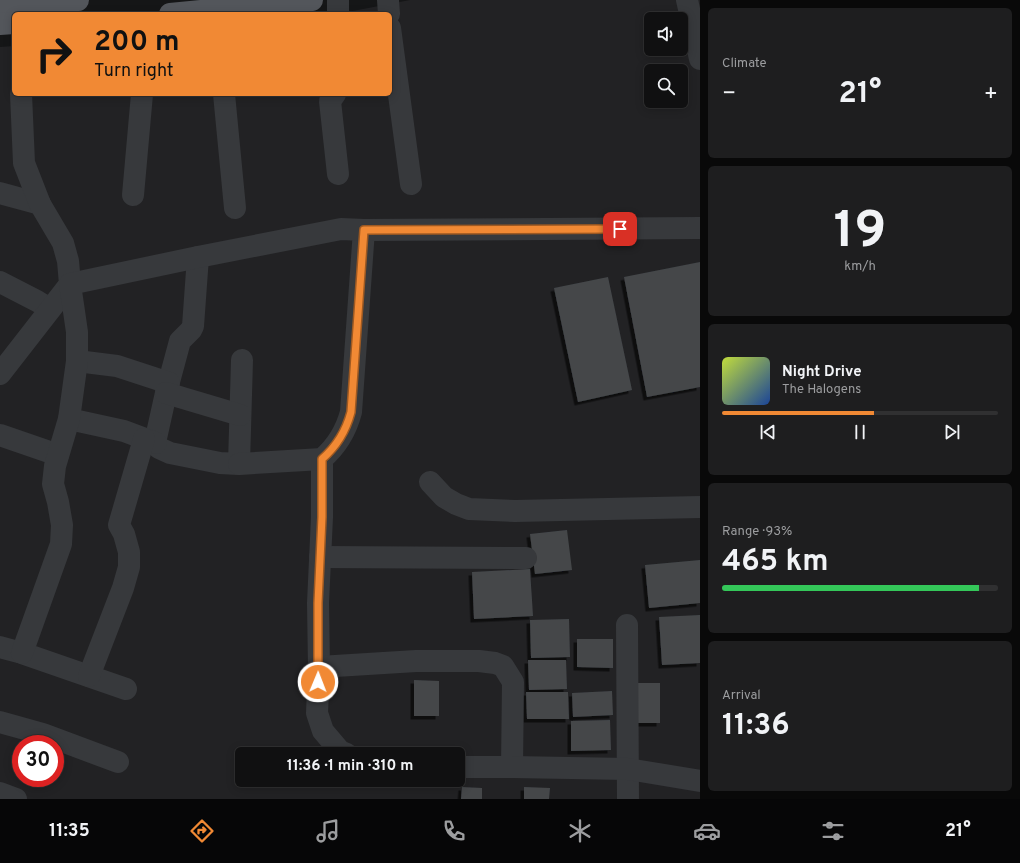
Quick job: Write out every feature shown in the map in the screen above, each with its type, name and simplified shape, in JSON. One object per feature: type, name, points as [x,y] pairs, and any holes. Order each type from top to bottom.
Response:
[{"type":"main road","points":[[0,6],[78,0]]},
{"type":"main road","points":[[201,12],[312,0]]},
{"type":"main road","points":[[0,24],[12,23]]},
{"type":"street","points":[[338,0],[338,12]]},
{"type":"street","points":[[388,0],[389,12]]},
{"type":"street","points":[[687,0],[700,58]]},
{"type":"street","points":[[392,43],[411,184]]},
{"type":"street","points":[[21,96],[24,163],[40,204],[63,243],[68,261],[77,332],[77,361],[69,419],[58,455],[53,484],[62,524],[61,544],[22,653]]},
{"type":"street","points":[[133,195],[142,96]]},
{"type":"street","points":[[224,96],[235,208]]},
{"type":"street","points":[[334,96],[330,101],[338,174]]},
{"type":"street","points":[[0,193],[40,204]]},
{"type":"street","points":[[0,374],[70,284],[198,256],[341,228],[364,230],[700,228]]},
{"type":"street","points":[[69,419],[124,431],[150,441],[159,448],[170,453],[220,463],[239,464],[322,459],[332,450],[348,425],[351,412],[364,230]]},
{"type":"street","points":[[88,676],[123,588],[129,567],[129,552],[124,534],[119,525],[150,441],[180,341],[191,330],[198,256]]},
{"type":"street","points":[[0,282],[37,301],[50,310]]},
{"type":"street","points":[[239,464],[242,360]]},
{"type":"street","points":[[77,361],[117,366],[167,388],[240,415]]},
{"type":"street","points":[[0,435],[58,455]]},
{"type":"street","points":[[322,459],[317,713],[323,731],[337,747]]},
{"type":"street","points":[[430,482],[444,497],[469,509],[515,512],[700,507]]},
{"type":"street","points":[[320,557],[526,558]]},
{"type":"street","points":[[627,625],[628,799]]},
{"type":"street","points":[[0,647],[22,653],[126,689]]},
{"type":"street","points":[[319,667],[416,661],[479,662],[495,663],[503,666],[514,682],[512,767]]},
{"type":"street","points":[[0,722],[43,734],[118,762]]},
{"type":"street","points":[[465,767],[628,769],[700,780]]},
{"type":"street","points":[[0,793],[16,799]]},
{"type":"shaded area","points":[[410,0],[700,0],[700,799],[0,799],[0,47],[12,46],[12,96],[392,96],[392,12],[347,12]]},
{"type":"building","points":[[700,262],[700,387],[647,397],[624,277]]},
{"type":"building","points":[[608,277],[632,390],[578,402],[554,288]]},
{"type":"building","points":[[567,530],[572,570],[535,574],[530,534]]},
{"type":"building","points":[[700,560],[700,603],[649,608],[645,565]]},
{"type":"building","points":[[530,569],[533,616],[474,619],[472,572]]},
{"type":"building","points":[[700,615],[700,663],[662,665],[659,617]]},
{"type":"building","points":[[569,619],[570,657],[531,658],[530,620]]},
{"type":"building","points":[[577,639],[613,639],[613,668],[577,667]]},
{"type":"building","points":[[528,660],[566,660],[567,689],[529,690]]},
{"type":"building","points":[[414,680],[439,681],[439,716],[414,716]]},
{"type":"building","points":[[638,683],[660,683],[660,723],[638,723]]},
{"type":"building","points":[[612,691],[613,715],[573,717],[572,693]]},
{"type":"building","points":[[526,692],[568,692],[569,719],[527,719]]},
{"type":"building","points":[[610,720],[611,750],[571,751],[571,721]]},
{"type":"building","points":[[462,787],[482,788],[482,799],[461,799]]},
{"type":"building","points":[[524,787],[550,788],[549,799],[524,799]]},
{"type":"route","points":[[318,682],[318,603],[322,517],[322,459],[332,450],[348,425],[351,412],[364,230],[620,229]]}]
